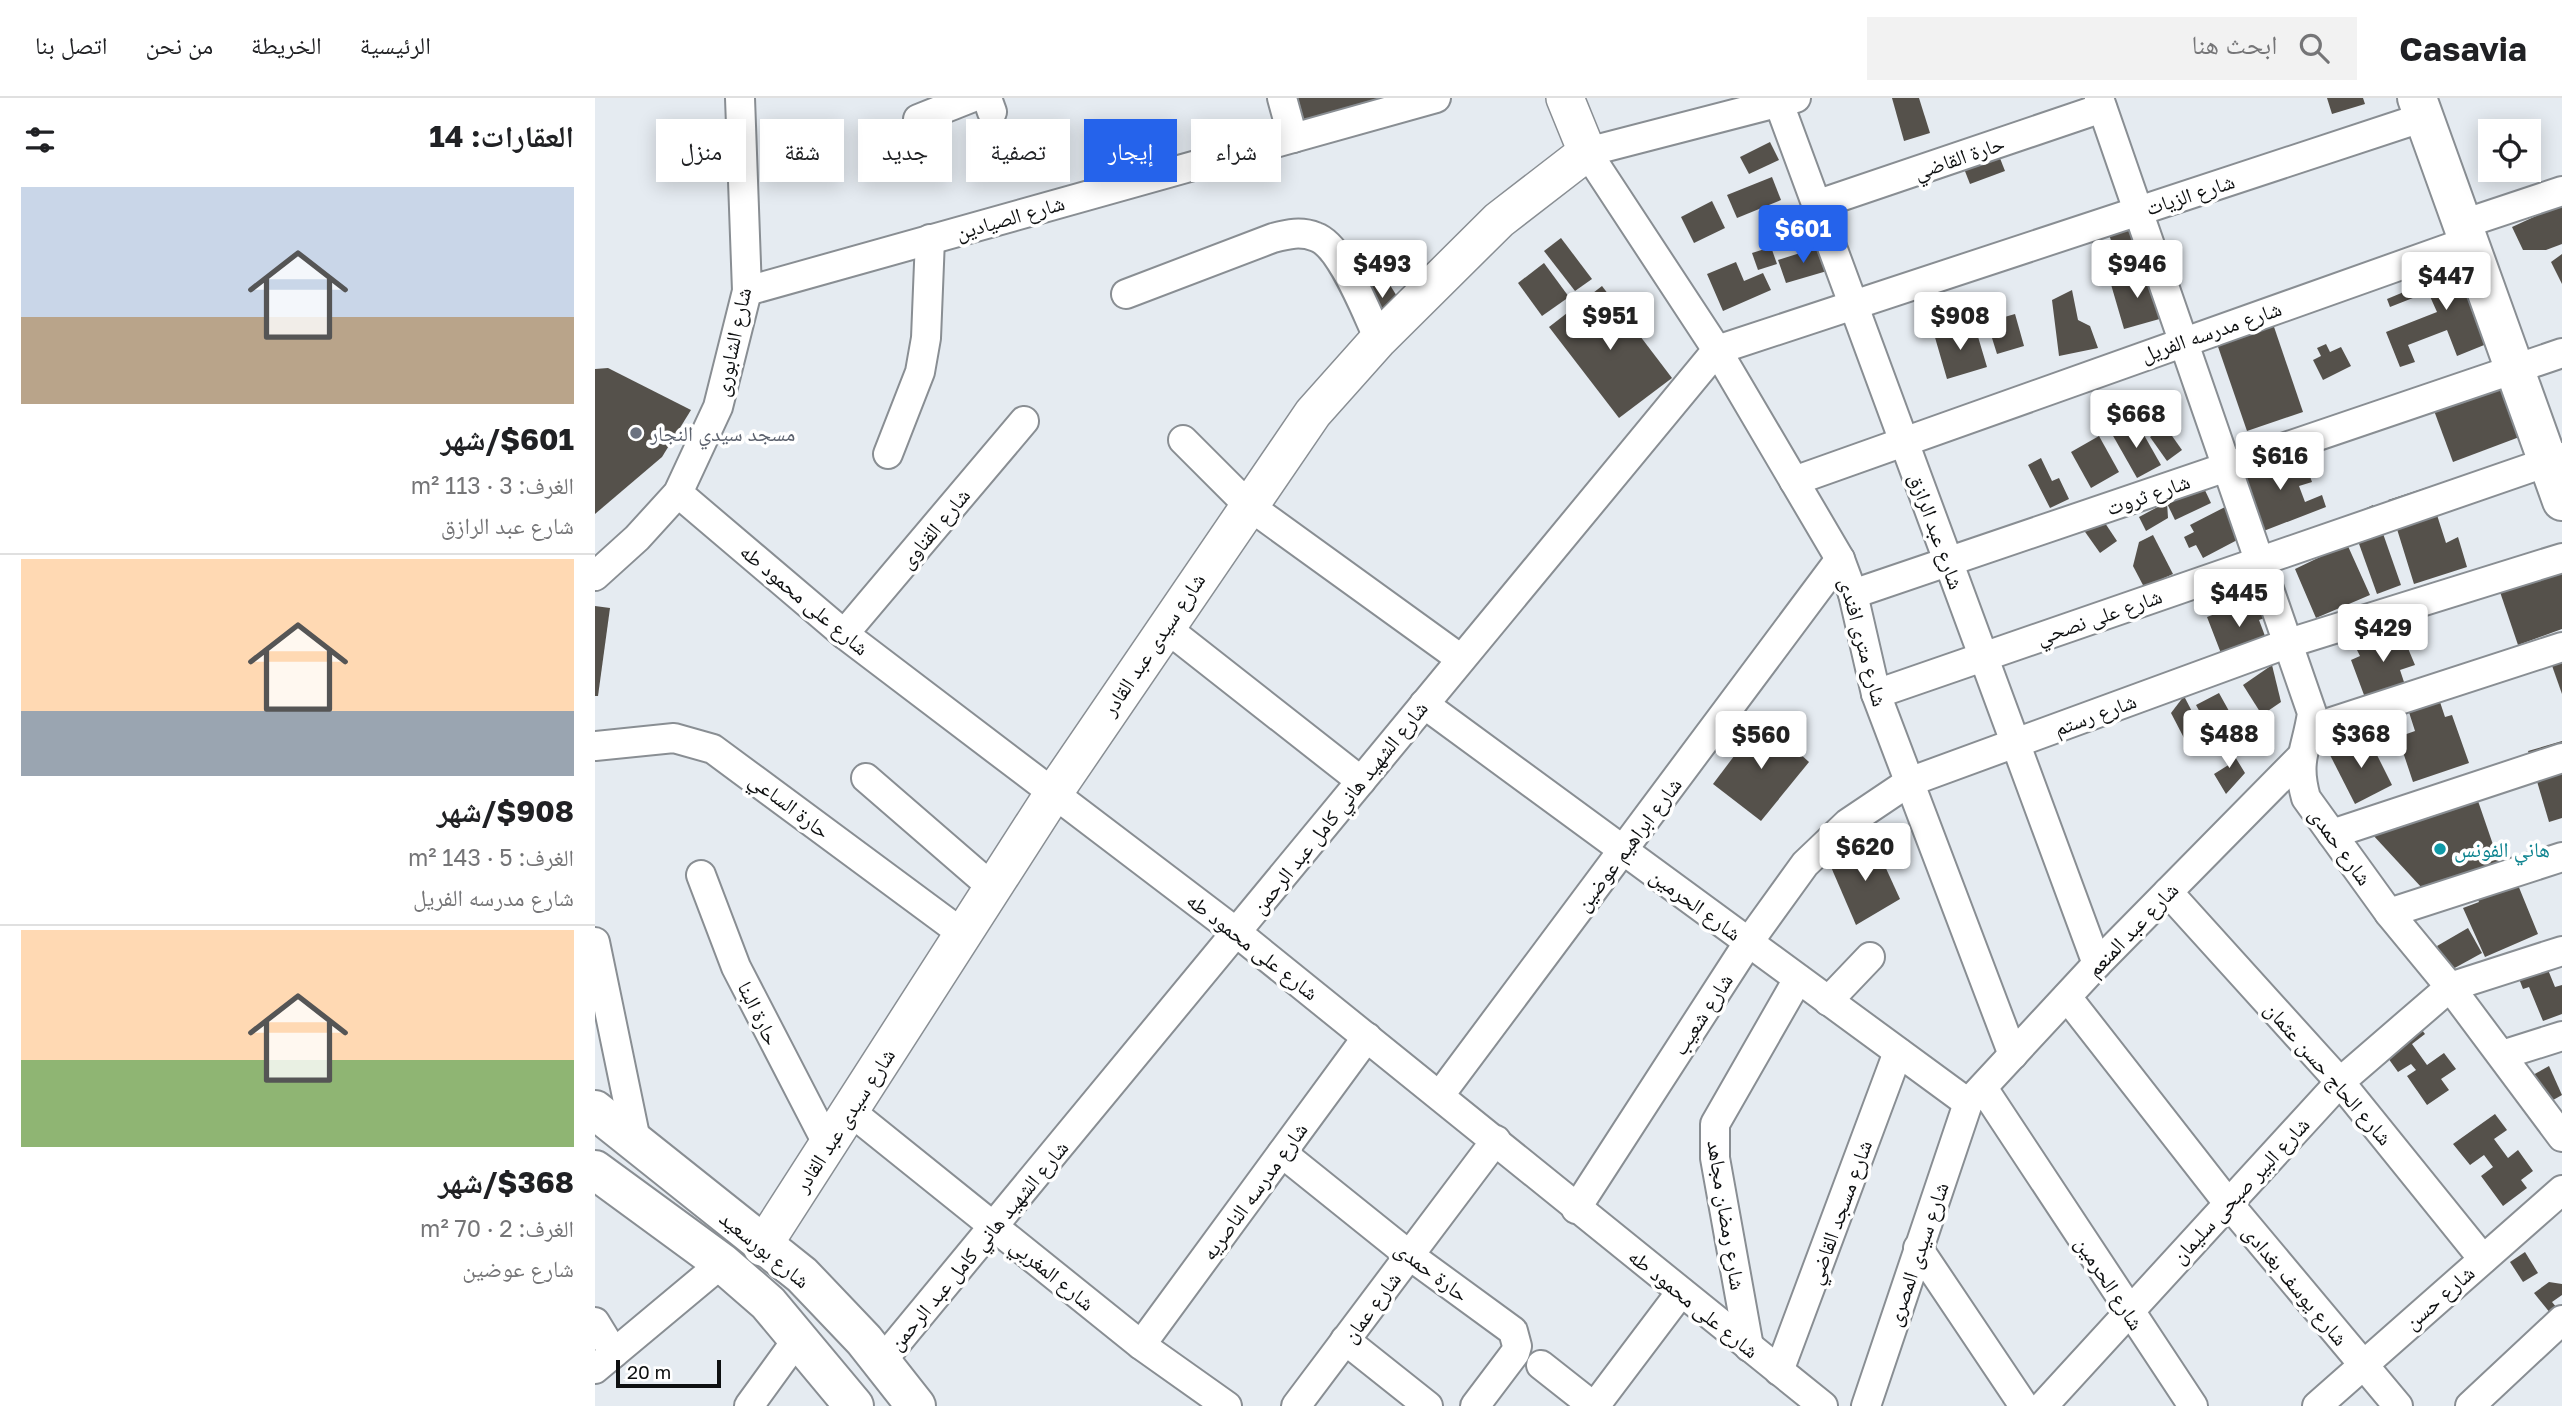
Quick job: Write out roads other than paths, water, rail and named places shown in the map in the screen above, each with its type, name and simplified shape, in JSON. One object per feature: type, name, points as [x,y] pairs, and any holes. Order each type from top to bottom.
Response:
[{"type":"main road","points":[[2420,107],[2516,369],[2555,460],[2562,501]]},
{"type":"main road","name":"شارع بورسعيد","points":[[595,1110],[762,1247],[802,1275],[881,1362],[916,1406]]},
{"type":"main road","name":"شارع بورسعيد","points":[[595,1170],[722,1263],[768,1303],[854,1406]]},
{"type":"street","name":"شارع الشابورى","points":[[595,576],[637,538],[678,493],[718,407],[747,292],[740,98]]},
{"type":"street","points":[[1282,98],[1293,138]]},
{"type":"street","points":[[1565,98],[1587,152],[1784,100]]},
{"type":"street","name":"شارع الصيادين","points":[[747,292],[1430,99]]},
{"type":"street","name":"شارع عبد الرازق","points":[[1784,100],[1816,205],[2097,964]]},
{"type":"street","points":[[918,119],[983,103]]},
{"type":"street","name":"حارة القاضي","points":[[1816,205],[2100,103]]},
{"type":"street","name":"شارع حمدى","points":[[2100,103],[2312,713],[2310,729],[2300,758],[2300,776],[2306,797],[2389,913],[2557,1125]]},
{"type":"street","name":"شارع الزيات","points":[[1717,350],[2137,211],[2420,107]]},
{"type":"street","name":"شارع سيدى عبد القادر","points":[[762,1247],[1055,791],[1313,413],[1379,339],[1499,220],[1587,152]]},
{"type":"street","name":"شارع مترى افندى","points":[[1587,152],[1717,350],[1840,559],[1853,593],[1876,694],[2013,1055]]},
{"type":"street","name":"شارع مدرسه الفريل","points":[[1794,481],[2182,341],[2466,232],[2562,191]]},
{"type":"street","points":[[1126,294],[1273,238],[1297,233],[1319,238],[1340,260],[1379,339]]},
{"type":"street","points":[[888,454],[920,372],[926,338],[930,239]]},
{"type":"street","name":"شارع الشهيد هاني كامل عبد الرحمن","points":[[881,1362],[1717,350]]},
{"type":"street","name":"شارع ثروت","points":[[1853,593],[2562,353]]},
{"type":"street","name":"شارع القناوى","points":[[844,634],[1024,421]]},
{"type":"street","points":[[1183,440],[1248,505],[1461,659]]},
{"type":"street","name":"شارع على نصحي","points":[[1876,694],[2555,460]]},
{"type":"street","name":"شارع على محمود طه","points":[[678,493],[844,634],[1055,791],[1236,932],[1823,1406]]},
{"type":"street","name":"شارع رستم","points":[[1909,782],[2287,644],[2562,558]]},
{"type":"street","name":"شارع ابراهيم عوضين","points":[[1440,1095],[1840,559]]},
{"type":"street","points":[[1165,627],[1361,781]]},
{"type":"street","points":[[2310,729],[2562,647]]},
{"type":"street","name":"شارع الحرمين","points":[[1424,704],[1898,1052],[1975,1096],[2193,1406]]},
{"type":"street","name":"حارة الساعي","points":[[595,746],[674,738],[713,749],[963,934]]},
{"type":"street","name":"شارع عبد المنعم","points":[[1975,1096],[2097,964],[2300,758]]},
{"type":"street","points":[[2332,834],[2562,758]]},
{"type":"street","points":[[866,778],[993,888]]},
{"type":"street","name":"شارع شعيب","points":[[1576,1209],[1748,943],[1805,864],[1826,840],[1909,782]]},
{"type":"street","points":[[2389,913],[2562,857]]},
{"type":"street","name":"حارة البنا","points":[[701,875],[736,967],[828,1145]]},
{"type":"street","name":"شارع الحاج حسن عثمان","points":[[2168,892],[2340,1082],[2483,1259]]},
{"type":"street","points":[[595,942],[637,1145]]},
{"type":"street","points":[[2450,987],[2562,951]]},
{"type":"street","points":[[1828,1001],[1870,957]]},
{"type":"street","name":"شارع رمضان مجاهد","points":[[1749,1347],[1715,1158],[1714,1124],[1798,979]]},
{"type":"street","name":"شارع البير صبحى سليمان","points":[[2043,1406],[2340,1082],[2450,987]]},
{"type":"street","name":"شارع يوسف بغدادى","points":[[2067,996],[2228,1203],[2398,1406]]},
{"type":"street","points":[[2502,1055],[2562,1035]]},
{"type":"street","name":"شارع مدرسه الناصريه","points":[[1142,1345],[1367,1037]]},
{"type":"street","name":"شارع مسجد القاضي","points":[[1779,1371],[1898,1052]]},
{"type":"street","name":"شارع سيدى المصرى","points":[[1866,1406],[1918,1248],[1975,1096]]},
{"type":"street","name":"شارع المغربي","points":[[850,1111],[1142,1345],[1227,1406]]},
{"type":"street","name":"شارع عمان","points":[[1296,1406],[1496,1140]]},
{"type":"street","name":"حارة حمدى","points":[[1282,1153],[1409,1255],[1513,1331],[1516,1338],[1511,1360],[1475,1406]]},
{"type":"street","name":"شارع حسن","points":[[2318,1406],[2562,1190]]},
{"type":"street","points":[[1918,1248],[2024,1406]]},
{"type":"street","points":[[595,1322],[605,1361],[722,1263]]},
{"type":"street","points":[[1541,1365],[1594,1406],[1681,1292]]},
{"type":"street","points":[[2470,1406],[2562,1320]]},
{"type":"street","points":[[749,1406],[799,1337]]},
{"type":"street","points":[[1345,1340],[1427,1406]]},
{"type":"place","name":"مسجد سيدي النجار","points":[[636,433]]},
{"type":"place","name":"هاني الفونس","points":[[2440,849]]}]
